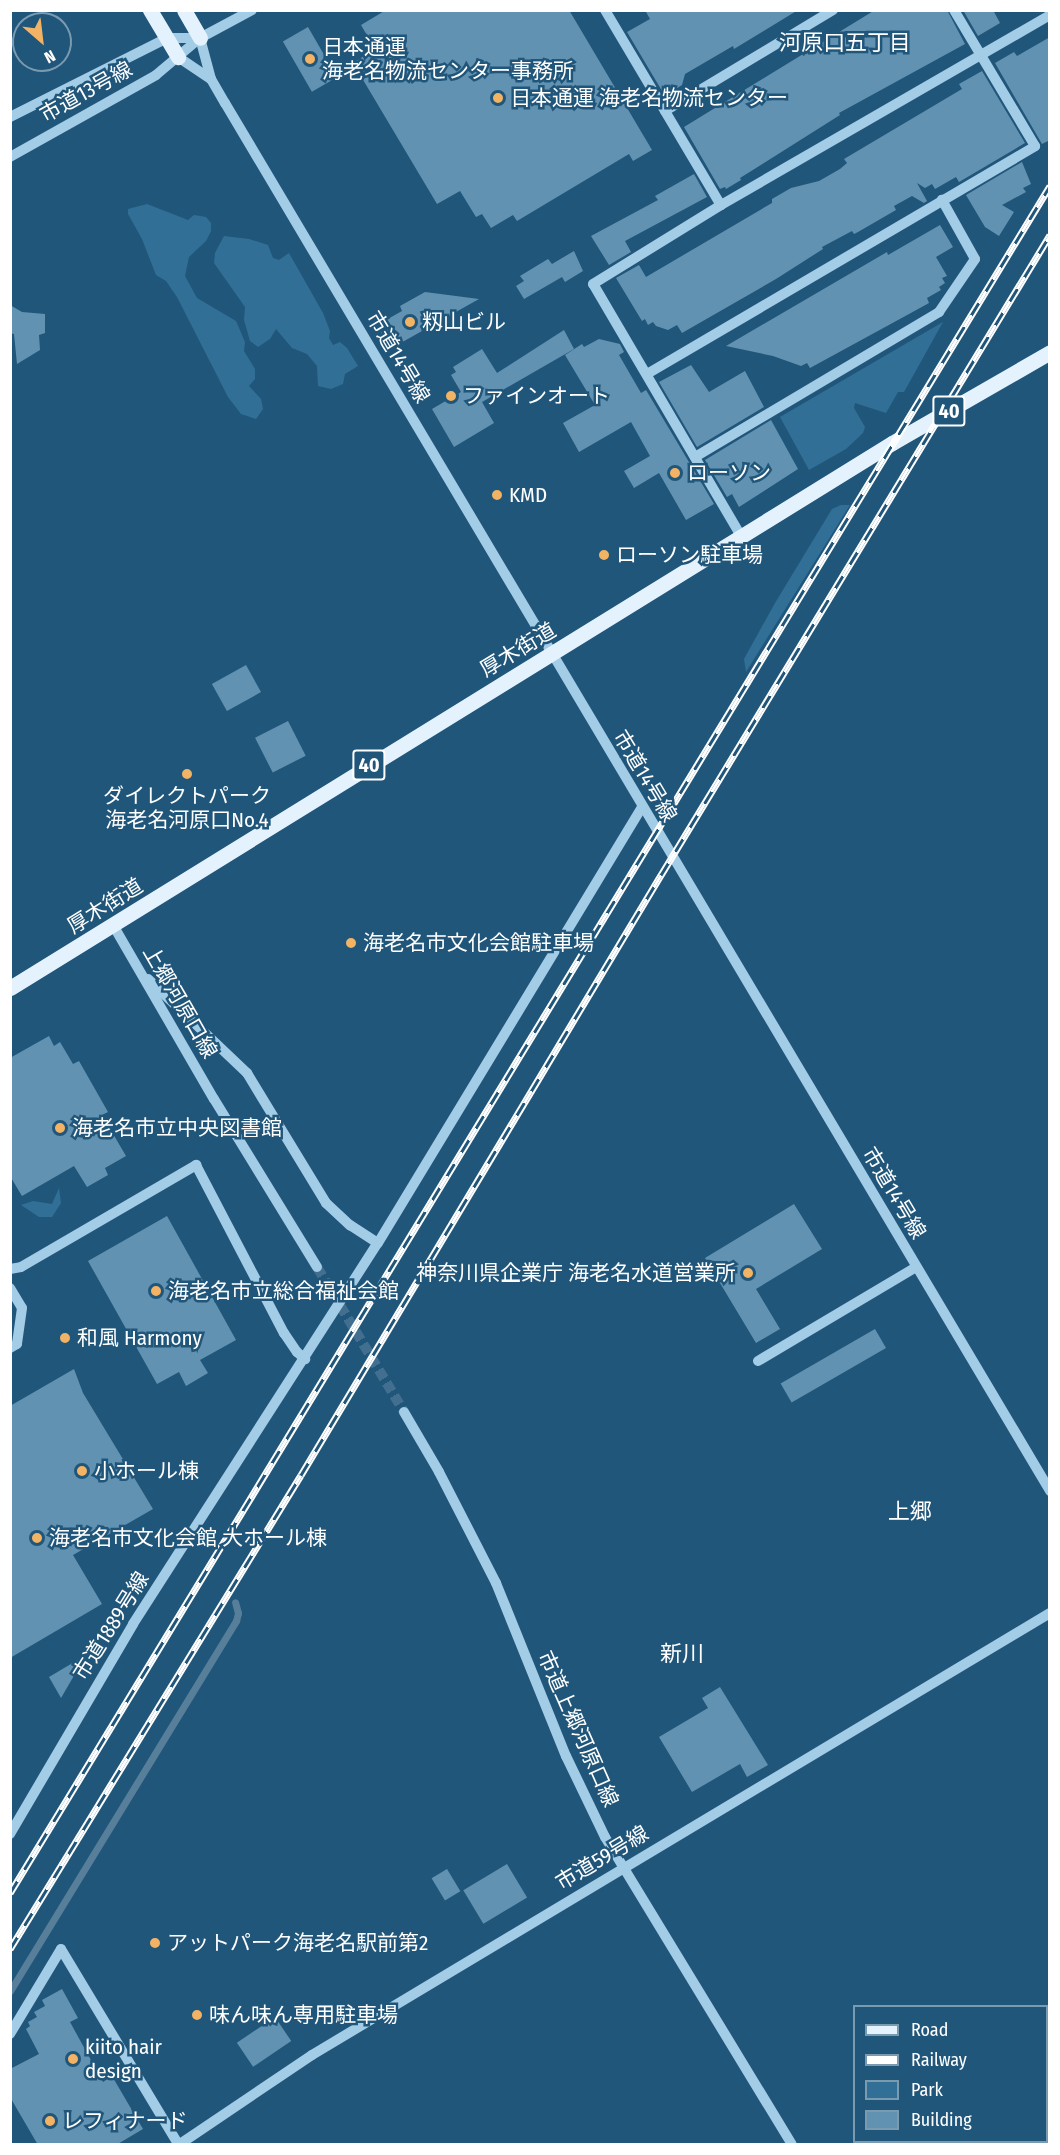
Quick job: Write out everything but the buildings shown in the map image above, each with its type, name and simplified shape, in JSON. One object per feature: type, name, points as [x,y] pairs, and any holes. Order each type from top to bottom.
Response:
[{"type":"main road","points":[[150,10],[178,57]]},
{"type":"main road","points":[[184,10],[200,38]]},
{"type":"main road","name":"厚木街道","points":[[10,988],[892,443],[1050,352]]},
{"type":"street","points":[[167,38],[200,38],[252,10]]},
{"type":"street","points":[[665,111],[833,10]]},
{"type":"street","points":[[646,374],[1035,146],[954,10]]},
{"type":"street","points":[[606,11],[721,205]]},
{"type":"street","points":[[741,536],[593,284],[721,205],[1050,15]]},
{"type":"street","name":"市道13号線","points":[[10,117],[167,38]]},
{"type":"street","points":[[200,38],[211,79]]},
{"type":"street","name":"市道13号線","points":[[10,157],[156,75],[200,38]]},
{"type":"street","points":[[178,57],[211,79]]},
{"type":"street","name":"市道14号線","points":[[211,79],[550,654],[1050,1491]]},
{"type":"street","points":[[695,457],[939,312],[975,259],[942,200]]},
{"type":"street","name":"市道1889号線","points":[[10,1834],[133,1624],[378,1243],[642,807]]},
{"type":"street","name":"上郷河原口線","points":[[113,926],[214,1099],[317,1267]]},
{"type":"street","points":[[139,971],[247,1074],[326,1203],[350,1225],[378,1243]]},
{"type":"street","points":[[10,1269],[21,1267],[196,1165],[284,1333],[297,1352],[305,1359]]},
{"type":"street","points":[[758,1361],[916,1267]]},
{"type":"street","points":[[10,1288],[22,1308],[17,1344],[10,1348]]},
{"type":"street","points":[[10,1315],[22,1308]]},
{"type":"street","name":"市道上郷河原口線","points":[[404,1412],[440,1472],[496,1583],[566,1756],[623,1868],[792,2145]]},
{"type":"street","name":"市道59号線","points":[[179,2145],[312,2055],[1050,1612]]},
{"type":"street","points":[[10,2034],[61,1950],[179,2145]]},
{"type":"green space","points":[[147,204],[188,220],[194,215],[206,217],[211,223],[211,231],[206,241],[189,257],[185,276],[197,298],[236,321],[245,342],[244,351],[255,369],[255,379],[249,386],[261,399],[263,409],[256,419],[241,414],[228,397],[177,297],[166,281],[156,275],[142,239],[128,214],[128,209]]},
{"type":"green space","points":[[224,236],[249,239],[268,245],[273,258],[279,260],[289,253],[323,313],[333,345],[340,342],[347,348],[358,366],[345,374],[343,384],[331,389],[318,386],[317,366],[307,354],[292,348],[276,329],[270,339],[258,347],[250,341],[244,320],[245,307],[214,263],[215,253]]},
{"type":"green space","points":[[943,322],[904,392],[898,392],[886,413],[855,403],[854,408],[865,427],[863,433],[846,449],[809,470],[780,417]]},
{"type":"green space","points":[[841,505],[850,505],[746,672],[744,659],[775,603],[832,509]]},
{"type":"green space","points":[[59,1188],[61,1203],[52,1217],[39,1217],[21,1205],[33,1201],[52,1204]]},
{"type":"waterway","points":[[10,1991],[236,1621],[238,1613],[235,1602]]},
{"type":"tunnel","points":[[317,1267],[404,1412]]},
{"type":"railway","points":[[10,1893],[1050,186]]},
{"type":"railway","points":[[10,1949],[301,1475],[661,875],[1050,235]]},
{"type":"place","name":"日本通運 海老名物流センター事務所","points":[[310,59]]},
{"type":"place","name":"日本通運 海老名物流センター","points":[[498,98]]},
{"type":"place","name":"籾山ビル","points":[[410,322]]},
{"type":"place","name":"ファインオート","points":[[451,396]]},
{"type":"place","name":"ローソン","points":[[675,473]]},
{"type":"place","name":"KMD","points":[[497,495]]},
{"type":"place","name":"ローソン駐車場","points":[[604,555]]},
{"type":"place","name":"ダイレクトパーク 海老名河原口No.4","points":[[187,774]]},
{"type":"place","name":"海老名市文化会館駐車場","points":[[351,943]]},
{"type":"place","name":"海老名市立中央図書館","points":[[60,1128]]},
{"type":"place","name":"神奈川県企業庁 海老名水道営業所","points":[[748,1273]]},
{"type":"place","name":"海老名市立総合福祉会館","points":[[156,1291]]},
{"type":"place","name":"和風 Harmony","points":[[65,1338]]},
{"type":"place","name":"小ホール棟","points":[[82,1471]]},
{"type":"place","name":"海老名市文化会館 大ホール棟","points":[[37,1538]]},
{"type":"place","name":"アットパーク海老名駅前第2","points":[[155,1943]]},
{"type":"place","name":"味ん味ん専用駐車場","points":[[197,2015]]},
{"type":"place","name":"kiito hair design","points":[[73,2059]]},
{"type":"place","name":"レフィナード","points":[[50,2121]]},
{"type":"district","name":"河原口五丁目","points":[[845,43]]},
{"type":"district","name":"上郷","points":[[910,1512]]},
{"type":"district","name":"新川","points":[[682,1654]]}]
